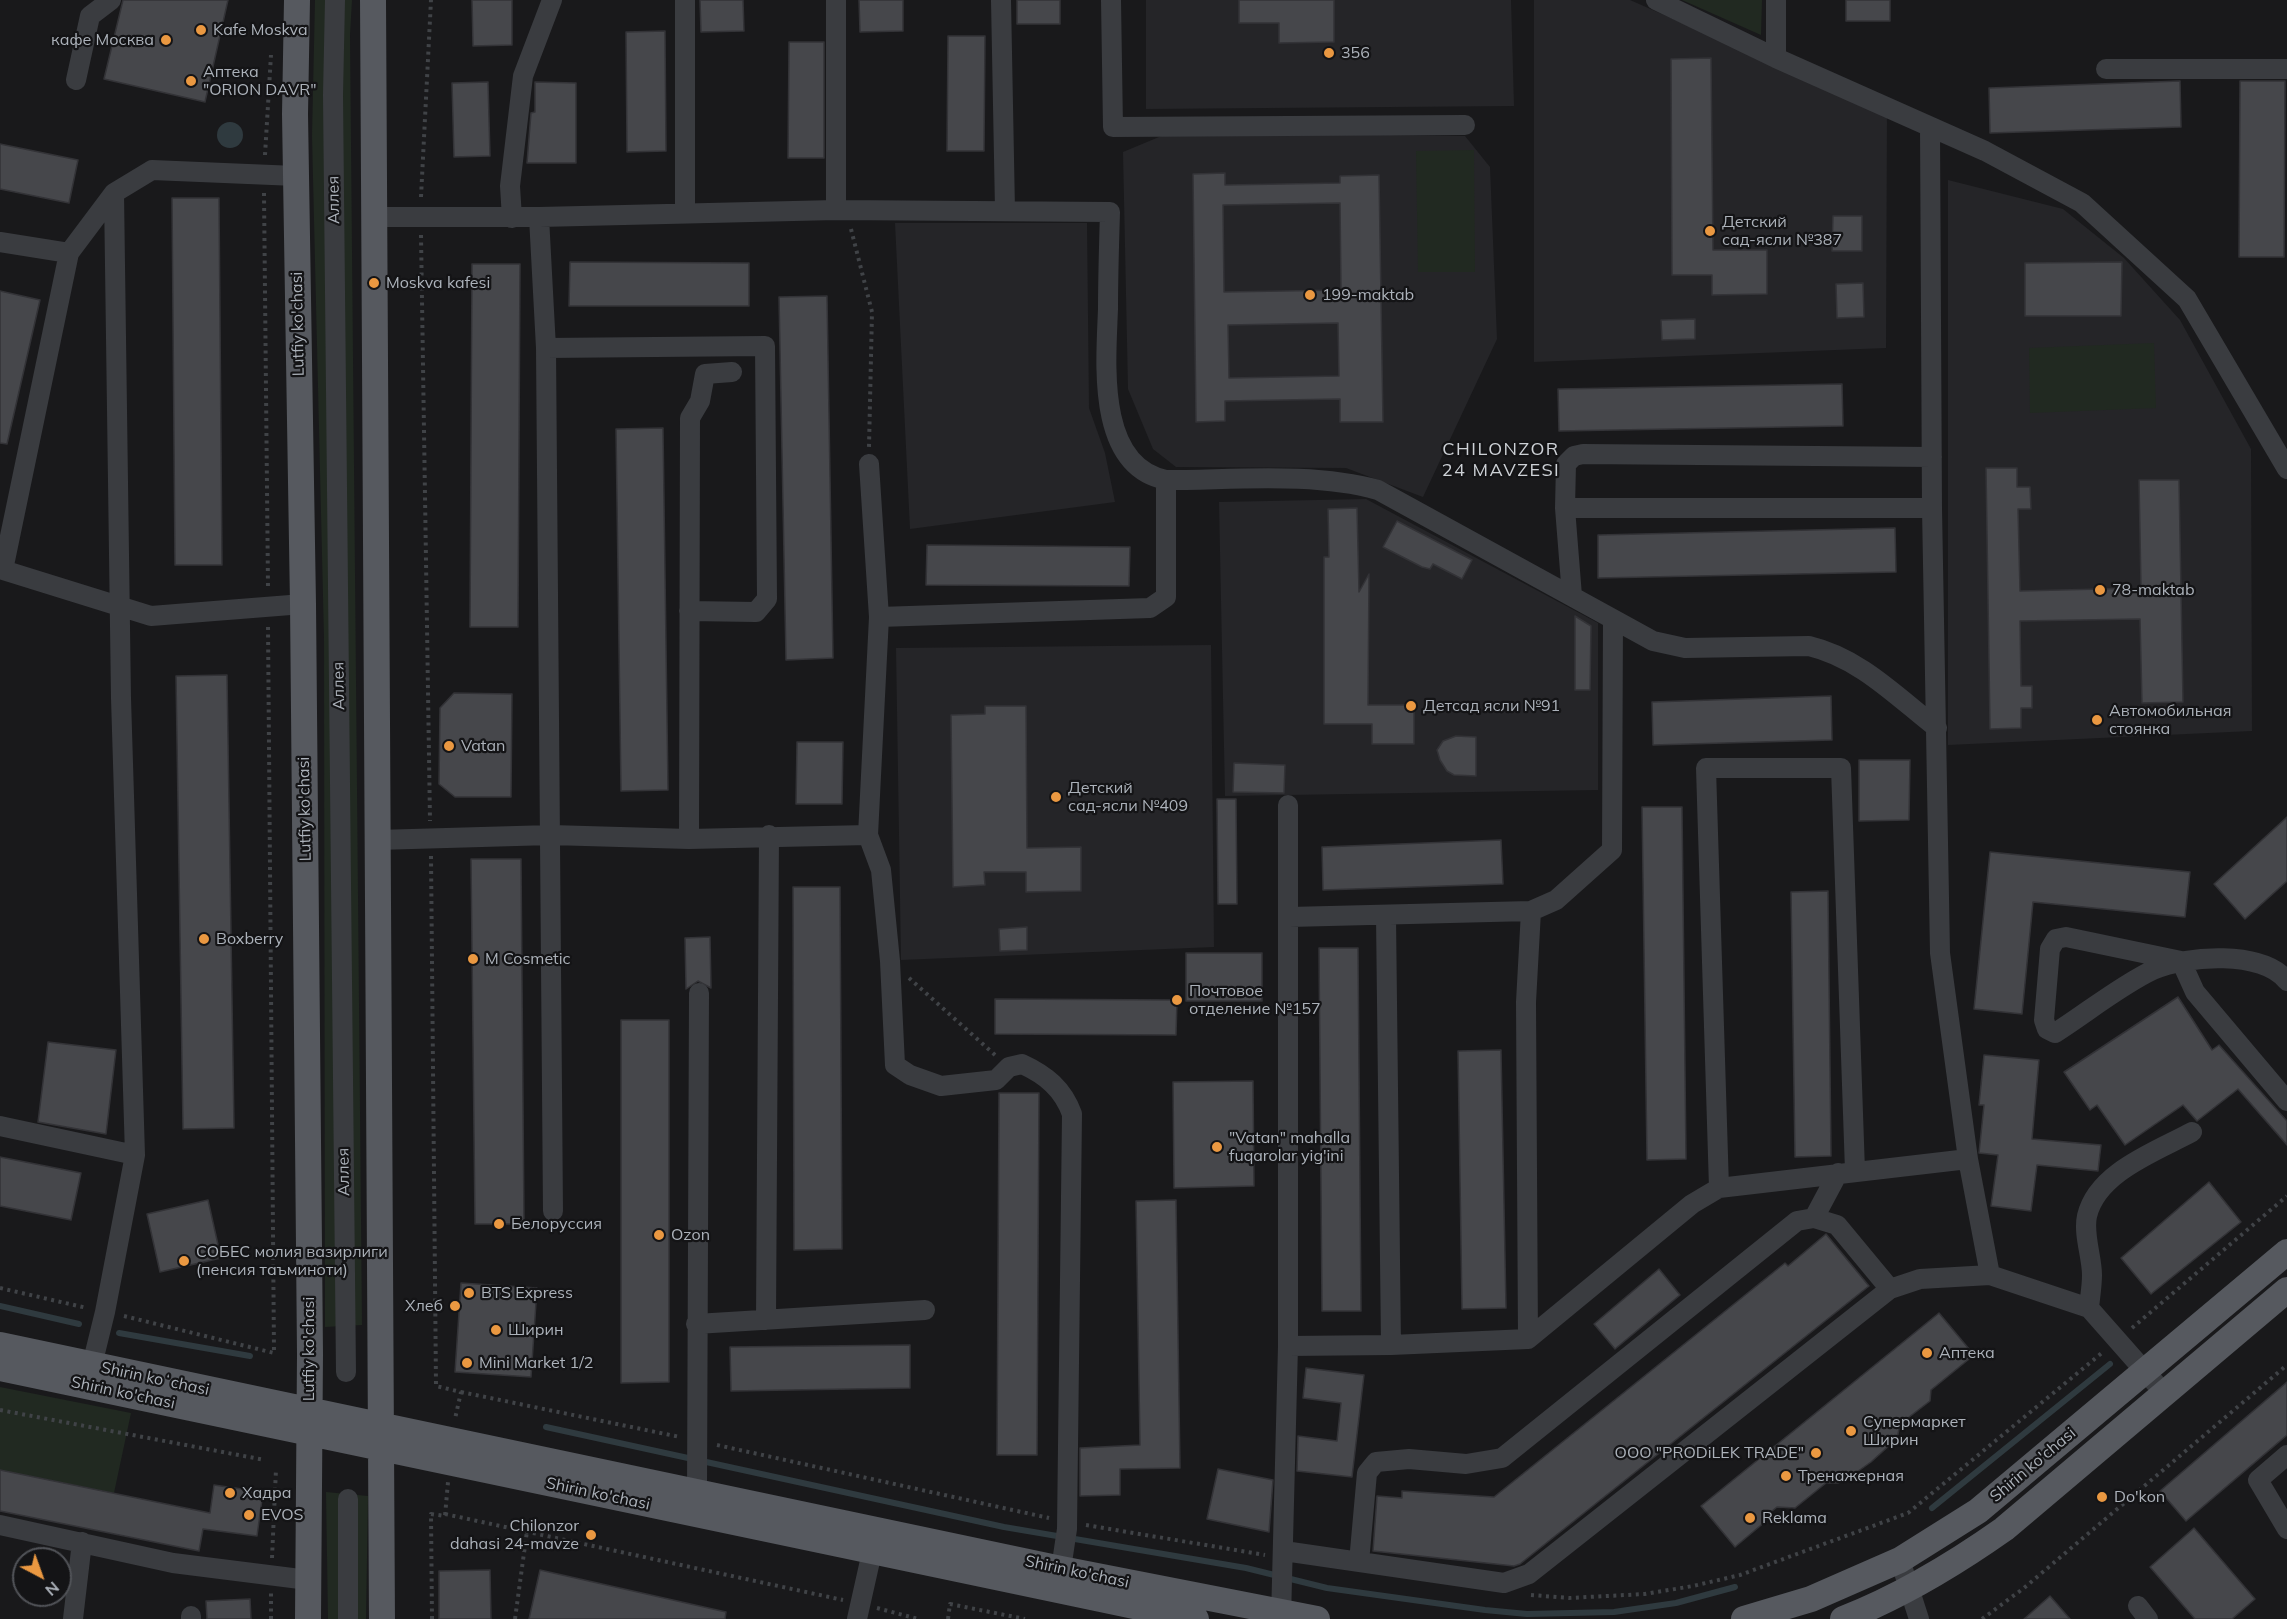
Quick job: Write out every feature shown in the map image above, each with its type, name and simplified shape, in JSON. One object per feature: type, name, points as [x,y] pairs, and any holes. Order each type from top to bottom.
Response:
[{"type":"main road","name":"Lutfiy ko'chasi","points":[[296,0],[296,176],[303,604],[309,1422],[308,1619]]},
{"type":"main road","points":[[373,0],[382,1619]]},
{"type":"main road","name":"Shirin ko'chasi","points":[[1744,1619],[1811,1599],[1900,1560],[1978,1511],[2287,1252]]},
{"type":"main road","name":"Shirin ko'chasi","points":[[1843,1619],[1910,1589],[1956,1562],[2004,1529],[2287,1290]]},
{"type":"main road","name":"Shirin koʻchasi","points":[[0,1345],[92,1365],[309,1422]]},
{"type":"main road","name":"Shirin ko'chasi","points":[[0,1368],[382,1437],[872,1552],[1196,1619]]},
{"type":"main road","name":"Shirin ko'chasi","points":[[450,1452],[697,1493],[1064,1548],[1282,1616],[1317,1619]]},
{"type":"street","points":[[76,80],[90,16],[111,0]]},
{"type":"street","name":"Аллея","points":[[335,0],[333,179],[346,1372]]},
{"type":"street","points":[[512,218],[510,186],[523,76],[552,0]]},
{"type":"street","points":[[685,0],[685,213]]},
{"type":"street","points":[[836,0],[842,210]]},
{"type":"street","points":[[1001,0],[1005,210]]},
{"type":"street","points":[[1111,0],[1113,127],[1465,125]]},
{"type":"street","points":[[1656,0],[1776,58],[1985,151],[2082,203],[2187,299],[2287,469]]},
{"type":"street","points":[[1776,0],[1776,58]]},
{"type":"street","points":[[2106,69],[2287,69]]},
{"type":"street","points":[[1930,128],[1932,508],[1940,953],[1968,1160],[1990,1275]]},
{"type":"street","points":[[296,176],[152,170],[114,193],[69,253],[3,570],[152,616],[303,604]]},
{"type":"street","points":[[92,1365],[105,1312],[135,1155],[120,607],[114,193]]},
{"type":"street","points":[[374,217],[512,218],[842,210],[1110,212],[1107,396],[1125,453],[1150,477],[1166,480],[1317,480],[1350,482],[1369,488],[1653,641],[1685,648],[1809,646],[1835,654],[1858,666],[1937,729]]},
{"type":"street","points":[[539,217],[546,348],[553,1211]]},
{"type":"street","points":[[0,242],[69,253]]},
{"type":"street","points":[[546,348],[765,346],[767,600],[756,612],[689,611]]},
{"type":"street","points":[[689,839],[690,418],[700,401],[705,374],[732,372]]},
{"type":"street","points":[[1572,596],[1565,508],[1566,464],[1574,456],[1583,454],[1932,457]]},
{"type":"street","points":[[869,464],[879,617],[868,835],[881,870],[890,961],[895,1065],[910,1075],[941,1086],[996,1080],[1010,1067],[1022,1064],[1038,1071],[1065,1094],[1072,1114],[1064,1548]]},
{"type":"street","points":[[879,617],[1150,608],[1166,597],[1166,480]]},
{"type":"street","points":[[1565,508],[1932,508]]},
{"type":"street","points":[[1289,918],[1531,911],[1556,900],[1612,850],[1613,619]]},
{"type":"street","points":[[1719,1188],[1706,768],[1841,768],[1846,1172],[1814,1218]]},
{"type":"street","points":[[1282,1616],[1288,1346],[1288,805]]},
{"type":"street","points":[[377,840],[551,835],[689,839],[769,835],[868,835]]},
{"type":"street","points":[[766,1320],[769,835]]},
{"type":"street","points":[[1528,1339],[1526,1002],[1531,911]]},
{"type":"street","points":[[1386,916],[1390,1345]]},
{"type":"street","points":[[2181,961],[2152,970],[2055,1033],[2047,1029],[2044,1020],[2050,949],[2056,939],[2066,937],[2181,961],[2250,959],[2284,973]]},
{"type":"street","points":[[2181,961],[2195,992],[2287,1101]]},
{"type":"street","points":[[697,1493],[699,993]]},
{"type":"street","points":[[0,1126],[135,1155]]},
{"type":"street","points":[[2089,1308],[2092,1276],[2086,1217],[2094,1199],[2125,1169],[2192,1132]]},
{"type":"street","points":[[1288,1346],[1390,1345],[1528,1339],[1692,1204],[1719,1188],[1968,1160]]},
{"type":"street","points":[[1359,1562],[1367,1473],[1376,1462],[1409,1459],[1466,1464],[1502,1458],[1797,1221],[1814,1218],[1837,1226],[1890,1289]]},
{"type":"street","points":[[1284,1551],[1504,1583],[1522,1578],[1650,1480],[1890,1289],[1920,1279],[1990,1275],[2089,1308],[2164,1393]]},
{"type":"street","points":[[696,1324],[925,1310]]},
{"type":"street","points":[[2287,1455],[2258,1480],[2287,1529]]},
{"type":"street","points":[[348,1499],[348,1619]]},
{"type":"street","points":[[0,1525],[173,1563],[308,1580]]},
{"type":"street","points":[[73,1619],[82,1542]]},
{"type":"street","points":[[860,1611],[872,1552]]},
{"type":"street","points":[[1900,1560],[1919,1619]]},
{"type":"path","points":[[431,0],[420,218],[431,839],[436,1386],[461,1392],[450,1452],[445,1514]]},
{"type":"path","points":[[0,1288],[274,1353],[264,175],[272,43]]},
{"type":"path","points":[[842,210],[869,292],[872,312],[869,464]]},
{"type":"path","points":[[890,961],[1010,1067]]},
{"type":"path","points":[[1982,1619],[2024,1588],[2287,1365]]},
{"type":"path","points":[[0,1410],[265,1460]]},
{"type":"path","points":[[271,1619],[276,1469]]},
{"type":"path","points":[[432,1619],[431,1514],[445,1514],[527,1532],[860,1611],[918,1619]]},
{"type":"path","points":[[515,1619],[527,1532]]},
{"type":"path","points":[[948,1619],[950,1604],[1025,1619]]},
{"type":"shaded area","points":[[315,0],[352,0],[350,35],[362,1325],[325,1327],[324,638],[312,136]]},
{"type":"shaded area","name":"356","points":[[1146,0],[1511,0],[1514,106],[1146,109]]},
{"type":"shaded area","name":"Детский сад-ясли №387","points":[[1534,0],[1630,0],[1887,113],[1886,348],[1534,362]]},
{"type":"shaded area","points":[[1682,0],[1762,0],[1761,35]]},
{"type":"shaded area","points":[[230,122],[239,126],[243,135],[239,144],[230,148],[221,144],[217,135],[221,126]]},
{"type":"shaded area","name":"199-maktab","points":[[1171,132],[1465,136],[1490,167],[1497,339],[1423,497],[1346,468],[1176,467],[1153,449],[1128,389],[1123,152]]},
{"type":"shaded area","points":[[1474,150],[1475,272],[1418,272],[1416,151]]},
{"type":"shaded area","name":"78-maktab","points":[[1948,180],[2063,209],[2124,258],[2180,320],[2251,449],[2252,731],[1948,745]]},
{"type":"shaded area","points":[[895,223],[1087,223],[1089,408],[1105,453],[1115,502],[910,529]]},
{"type":"shaded area","points":[[2154,343],[2156,408],[2030,413],[2029,348]]},
{"type":"shaded area","name":"Детсад ясли №91","points":[[1366,499],[1598,623],[1598,790],[1225,796],[1219,502]]},
{"type":"shaded area","name":"Детский сад-ясли №409","points":[[1211,645],[1214,947],[901,960],[896,648]]},
{"type":"shaded area","points":[[0,1387],[131,1413],[114,1493],[0,1470]]},
{"type":"shaded area","points":[[326,1492],[368,1496],[366,1619],[328,1619]]},
{"type":"building","name":"кафе Москва","points":[[123,0],[228,0],[205,102],[104,79]]},
{"type":"building","points":[[472,0],[512,0],[512,45],[473,46]]},
{"type":"building","points":[[700,0],[743,0],[744,31],[701,32]]},
{"type":"building","points":[[859,0],[903,0],[903,31],[860,32]]},
{"type":"building","points":[[1017,0],[1060,0],[1060,24],[1017,24]]},
{"type":"building","points":[[1239,0],[1334,0],[1334,42],[1279,43],[1279,23],[1239,23]]},
{"type":"building","points":[[1846,0],[1890,0],[1890,21],[1846,21]]},
{"type":"building","points":[[665,31],[666,151],[627,152],[626,32]]},
{"type":"building","points":[[948,36],[985,36],[984,151],[947,151]]},
{"type":"building","points":[[789,42],[824,42],[824,158],[788,158]]},
{"type":"building","points":[[1711,58],[1713,250],[1767,250],[1767,294],[1712,295],[1712,275],[1672,275],[1671,59]]},
{"type":"building","points":[[2180,81],[2181,127],[1990,133],[1989,88]]},
{"type":"building","points":[[2240,81],[2285,81],[2284,257],[2239,257]]},
{"type":"building","points":[[488,82],[490,156],[454,157],[452,83]]},
{"type":"building","points":[[535,82],[576,83],[576,163],[527,163],[531,113],[535,112]]},
{"type":"building","points":[[0,144],[78,160],[69,203],[0,189]]},
{"type":"building","points":[[1225,173],[1225,185],[1340,183],[1340,176],[1379,175],[1383,422],[1340,422],[1340,399],[1225,401],[1225,421],[1196,422],[1193,174]],"holes":[[[1340,203],[1341,290],[1224,292],[1223,205]],[[1338,323],[1339,376],[1229,378],[1228,325]]]},
{"type":"building","points":[[172,198],[219,198],[222,565],[175,565]]},
{"type":"building","points":[[1833,216],[1862,216],[1862,251],[1832,251]]},
{"type":"building","points":[[570,262],[749,263],[749,306],[569,306]]},
{"type":"building","points":[[2122,262],[2121,316],[2025,316],[2025,263]]},
{"type":"building","points":[[472,264],[520,264],[518,627],[470,627]]},
{"type":"building","points":[[1863,283],[1864,317],[1837,318],[1836,284]]},
{"type":"building","points":[[0,291],[40,300],[7,444],[0,443]]},
{"type":"building","points":[[827,296],[833,658],[786,660],[779,297]]},
{"type":"building","points":[[1695,319],[1695,339],[1662,340],[1661,320]]},
{"type":"building","points":[[1842,384],[1843,426],[1559,431],[1558,389]]},
{"type":"building","points":[[663,428],[668,790],[621,791],[616,429]]},
{"type":"building","points":[[1986,468],[2017,468],[2017,487],[2030,487],[2031,509],[2018,509],[2020,591],[2141,588],[2139,480],[2179,480],[2183,702],[2142,703],[2140,619],[2020,621],[2021,686],[2032,686],[2032,708],[2021,708],[2021,728],[1990,729]]},
{"type":"building","points":[[1357,508],[1359,592],[1369,574],[1368,705],[1414,705],[1414,744],[1372,744],[1372,724],[1324,724],[1324,557],[1329,557],[1328,509]]},
{"type":"building","points":[[1397,521],[1472,560],[1462,579],[1433,564],[1430,569],[1422,567],[1383,547]]},
{"type":"building","points":[[1895,528],[1896,572],[1598,578],[1598,535]]},
{"type":"building","points":[[927,545],[1130,547],[1129,586],[926,585]]},
{"type":"building","points":[[1575,616],[1591,626],[1590,690],[1575,690]]},
{"type":"building","points":[[227,675],[234,1128],[183,1129],[176,676]]},
{"type":"building","name":"Vatan","points":[[454,693],[512,694],[511,797],[455,797],[439,784],[440,708]]},
{"type":"building","points":[[1831,696],[1832,740],[1653,745],[1652,702]]},
{"type":"building","points":[[985,706],[1026,706],[1027,848],[1081,847],[1081,891],[1026,892],[1026,872],[984,872],[985,885],[953,887],[951,715],[985,714]]},
{"type":"building","points":[[1456,736],[1476,737],[1476,776],[1454,775],[1447,771],[1440,760],[1437,750],[1443,741]]},
{"type":"building","points":[[797,742],[843,742],[842,804],[796,804]]},
{"type":"building","points":[[1859,760],[1910,760],[1909,820],[1859,821]]},
{"type":"building","points":[[1234,763],[1285,765],[1284,793],[1233,792]]},
{"type":"building","points":[[1217,799],[1236,799],[1237,904],[1218,904]]},
{"type":"building","points":[[1642,807],[1682,807],[1686,1159],[1647,1160]]},
{"type":"building","points":[[2287,817],[2287,881],[2245,919],[2214,884]]},
{"type":"building","points":[[1501,840],[1503,884],[1323,890],[1322,847]]},
{"type":"building","points":[[1990,852],[2190,872],[2185,917],[2033,902],[2022,1014],[1974,1009]]},
{"type":"building","points":[[471,859],[521,859],[524,1224],[475,1224]]},
{"type":"building","points":[[793,887],[840,887],[842,1249],[794,1250]]},
{"type":"building","points":[[1828,891],[1831,1156],[1795,1157],[1791,892]]},
{"type":"building","points":[[1027,927],[1027,950],[1000,951],[999,929]]},
{"type":"building","points":[[710,937],[711,988],[698,981],[686,989],[685,938]]},
{"type":"building","points":[[1319,948],[1358,948],[1361,1311],[1322,1311]]},
{"type":"building","points":[[1186,953],[1262,953],[1262,1001],[1186,1001]]},
{"type":"building","points":[[2178,997],[2212,1050],[2219,1045],[2287,1121],[2287,1145],[2238,1089],[2197,1121],[2183,1105],[2125,1145],[2097,1105],[2090,1110],[2064,1072]]},
{"type":"building","points":[[995,999],[1177,1000],[1176,1035],[995,1034]]},
{"type":"building","points":[[621,1020],[669,1020],[669,1382],[621,1383]]},
{"type":"building","points":[[48,1042],[116,1050],[106,1134],[38,1122]]},
{"type":"building","points":[[1501,1050],[1506,1308],[1462,1309],[1458,1051]]},
{"type":"building","points":[[1984,1055],[2039,1060],[2032,1139],[2101,1145],[2098,1171],[2037,1165],[2031,1211],[1991,1206],[1998,1155],[1979,1153],[1984,1105],[1979,1105]]},
{"type":"building","points":[[1253,1081],[1254,1186],[1174,1188],[1173,1082]]},
{"type":"building","points":[[999,1093],[1039,1093],[1037,1455],[997,1455]]},
{"type":"building","points":[[0,1157],[81,1173],[71,1220],[0,1206]]},
{"type":"building","points":[[2209,1182],[2241,1222],[2151,1294],[2121,1258]]},
{"type":"building","points":[[208,1200],[221,1258],[160,1272],[147,1214]]},
{"type":"building","points":[[1176,1200],[1180,1468],[1120,1469],[1120,1495],[1080,1496],[1080,1448],[1140,1445],[1136,1201]]},
{"type":"building","points":[[1826,1234],[1869,1286],[1520,1564],[1514,1566],[1373,1551],[1377,1496],[1402,1498],[1402,1491],[1494,1497],[1785,1263],[1788,1266]]},
{"type":"building","points":[[1659,1269],[1680,1295],[1615,1349],[1594,1324]]},
{"type":"building","points":[[461,1283],[537,1288],[531,1377],[455,1372]]},
{"type":"building","points":[[1939,1313],[1974,1355],[1931,1390],[1930,1401],[1900,1424],[1898,1434],[1892,1443],[1871,1462],[1847,1479],[1838,1483],[1826,1483],[1795,1508],[1777,1507],[1766,1516],[1766,1521],[1735,1547],[1701,1506]]},
{"type":"building","points":[[910,1345],[910,1388],[731,1391],[730,1347]]},
{"type":"building","points":[[1306,1368],[1364,1375],[1352,1477],[1297,1471],[1298,1436],[1337,1441],[1341,1403],[1303,1398]]},
{"type":"building","points":[[2287,1382],[2287,1435],[2186,1521],[2160,1491]]},
{"type":"building","points":[[1218,1469],[1273,1480],[1269,1532],[1207,1519]]},
{"type":"building","points":[[0,1470],[210,1513],[214,1485],[263,1492],[257,1536],[203,1529],[199,1551],[0,1511]]},
{"type":"building","points":[[2194,1528],[2255,1599],[2232,1619],[2195,1619],[2150,1567]]},
{"type":"building","points":[[490,1570],[491,1619],[439,1619],[439,1571]]},
{"type":"building","points":[[540,1570],[726,1612],[725,1619],[529,1619]]},
{"type":"building","points":[[2050,1596],[2070,1619],[2024,1619]]},
{"type":"building","points":[[250,1599],[251,1619],[207,1619],[206,1601]]},
{"type":"waterway","points":[[0,1306],[79,1324]]},
{"type":"waterway","points":[[119,1333],[250,1356]]},
{"type":"waterway","points":[[1932,1508],[2110,1364]]},
{"type":"waterway","points":[[546,1427],[1004,1527],[1246,1568],[1327,1588],[1485,1610],[1527,1614],[1614,1612],[1676,1603],[1735,1587]]},
{"type":"place","name":"Kafe Moskva","points":[[201,30]]},
{"type":"place","name":"кафе Москва","points":[[166,40]]},
{"type":"place","name":"356","points":[[1329,53]]},
{"type":"place","name":"Аптека \"ORION DAVR\"","points":[[191,81]]},
{"type":"place","name":"Детский сад-ясли №387","points":[[1710,231]]},
{"type":"place","name":"Moskva kafesi","points":[[374,283]]},
{"type":"place","name":"199-maktab","points":[[1310,295]]},
{"type":"place","name":"78-maktab","points":[[2100,590]]},
{"type":"place","name":"Детсад ясли №91","points":[[1411,706]]},
{"type":"place","name":"Автомобильная стоянка","points":[[2097,720]]},
{"type":"place","name":"Vatan","points":[[449,746]]},
{"type":"place","name":"Детский сад-ясли №409","points":[[1056,797]]},
{"type":"place","name":"Boxberry","points":[[204,939]]},
{"type":"place","name":"M Cosmetic","points":[[473,959]]},
{"type":"place","name":"Почтовое отделение №157","points":[[1177,1000]]},
{"type":"place","name":"\"Vatan\" mahalla fuqarolar yig'ini","points":[[1217,1147]]},
{"type":"place","name":"Белоруссия","points":[[499,1224]]},
{"type":"place","name":"Ozon","points":[[659,1235]]},
{"type":"place","name":"СОБЕС молия вазирлиги (пенсия таъминоти)","points":[[184,1261]]},
{"type":"place","name":"BTS Express","points":[[469,1293]]},
{"type":"place","name":"Хлеб","points":[[455,1306]]},
{"type":"place","name":"Ширин","points":[[496,1330]]},
{"type":"place","name":"Аптека","points":[[1927,1353]]},
{"type":"place","name":"Mini Market 1/2","points":[[467,1363]]},
{"type":"place","name":"Супермаркет Ширин","points":[[1851,1431]]},
{"type":"place","name":"ООО \"PRODiLEK TRADE\"","points":[[1816,1453]]},
{"type":"place","name":"Тренажерная","points":[[1786,1476]]},
{"type":"place","name":"Хадра","points":[[230,1493]]},
{"type":"place","name":"Do'kon","points":[[2102,1497]]},
{"type":"place","name":"EVOS","points":[[249,1515]]},
{"type":"place","name":"Reklama","points":[[1750,1518]]},
{"type":"place","name":"Chilonzor dahasi 24-mavze","points":[[591,1535]]},
{"type":"district","name":"CHILONZOR 24 MAVZESI","points":[[1501,460]]}]
